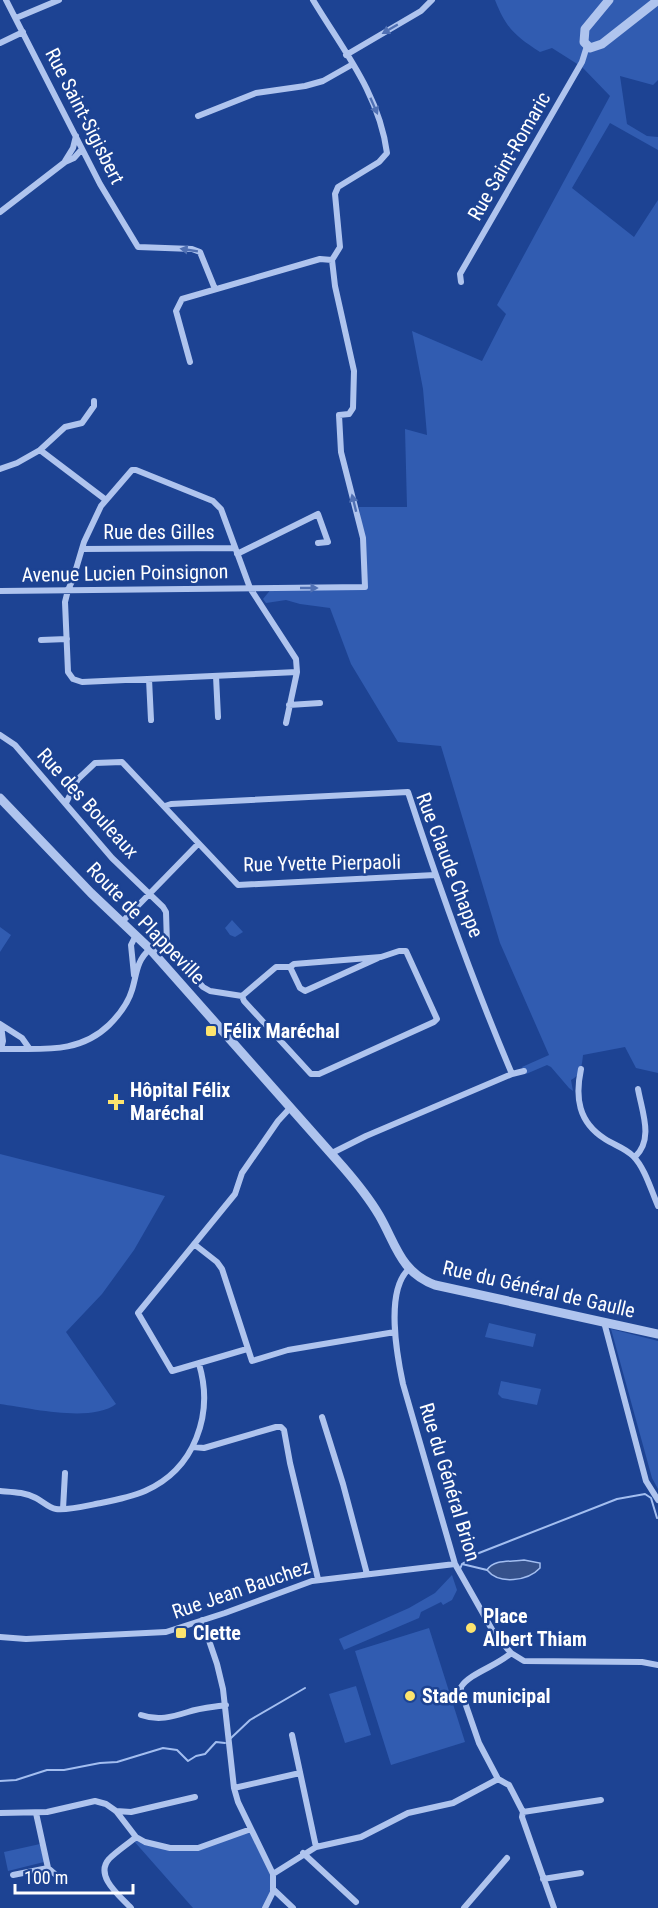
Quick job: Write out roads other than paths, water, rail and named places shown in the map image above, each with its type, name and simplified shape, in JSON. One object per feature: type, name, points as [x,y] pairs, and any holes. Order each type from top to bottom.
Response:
[{"type":"street","name":"Rue Saint-Sigisbert","points":[[6,0],[100,184],[138,247],[192,249],[200,252],[215,289]]},
{"type":"street","points":[[16,18],[59,0]]},
{"type":"street","points":[[189,362],[176,311],[182,299],[320,259],[332,260],[340,247],[335,194],[338,188],[379,162],[387,153],[377,109],[353,64],[313,0]]},
{"type":"street","points":[[346,55],[421,11],[432,0]]},
{"type":"street","points":[[609,0],[585,29],[583,38],[587,46],[594,48],[602,44],[658,0]]},
{"type":"street","points":[[0,43],[23,32]]},
{"type":"street","name":"Rue Saint-Romaric","points":[[461,282],[460,274],[582,62],[587,46]]},
{"type":"street","points":[[198,116],[256,93],[323,81],[353,64]]},
{"type":"street","points":[[65,162],[73,148],[76,136]]},
{"type":"street","points":[[1,210],[65,162],[74,158],[82,149]]},
{"type":"street","name":"Avenue Lucien Poinsignon","points":[[0,591],[365,587],[363,538],[345,468],[339,416],[349,414],[353,408],[354,371],[335,286],[332,260]]},
{"type":"street","points":[[0,469],[17,463],[40,450],[65,427],[82,423],[94,406],[94,401]]},
{"type":"street","points":[[40,450],[106,500]]},
{"type":"street","points":[[286,723],[297,672],[296,659],[250,588],[221,509],[213,501],[132,470],[101,506],[82,549],[68,590],[65,602],[68,672],[73,679],[82,682],[297,672]]},
{"type":"street","points":[[236,551],[318,514],[328,542],[318,543]]},
{"type":"street","name":"Rue des Gilles","points":[[82,549],[236,551]]},
{"type":"street","points":[[41,640],[67,639]]},
{"type":"street","points":[[216,676],[218,717]]},
{"type":"street","points":[[149,678],[151,720]]},
{"type":"street","points":[[289,705],[320,703]]},
{"type":"street","name":"Rue des Bouleaux","points":[[0,735],[15,745],[112,858],[166,912],[169,949],[203,987],[210,991],[242,996]]},
{"type":"street","name":"Rue Yvette Pierpaoli","points":[[66,803],[78,779],[95,762],[122,762],[238,885],[435,875]]},
{"type":"street","name":"Rue Claude Chappe","points":[[165,806],[283,797],[408,792],[435,875],[491,1025],[512,1074]]},
{"type":"street","name":"Route de Plappeville","points":[[0,798],[150,949],[262,1076]]},
{"type":"street","points":[[122,922],[198,844]]},
{"type":"street","points":[[1,1024],[3,1041],[0,1049],[58,1048],[77,1045],[96,1036],[117,1017],[132,990],[134,975],[131,945],[136,935]]},
{"type":"street","points":[[134,975],[141,958],[150,949]]},
{"type":"street","points":[[290,968],[300,988],[305,991],[381,957],[406,951],[436,1017],[436,1021],[319,1074],[312,1074],[306,1070],[242,996],[276,968],[290,968],[294,964],[381,957]]},
{"type":"street","points":[[1,1024],[22,1038],[29,1048]]},
{"type":"street","points":[[581,1069],[577,1088],[584,1114],[595,1131],[635,1157],[658,1206]]},
{"type":"street","points":[[330,1154],[366,1136],[524,1071]]},
{"type":"street","name":"Rue du Général de Gaulle","points":[[262,1076],[365,1194],[409,1269],[417,1276],[435,1285],[658,1334]]},
{"type":"street","points":[[635,1157],[643,1146],[646,1133],[638,1089]]},
{"type":"street","points":[[247,1349],[172,1371],[138,1313],[235,1194],[242,1173],[278,1121],[290,1108]]},
{"type":"street","points":[[194,1244],[217,1262],[222,1269],[252,1360],[288,1350],[395,1332]]},
{"type":"street","name":"Rue du Général Brion","points":[[409,1269],[398,1284],[395,1332],[403,1384],[455,1564],[494,1633],[511,1653]]},
{"type":"street","points":[[604,1322],[646,1480],[658,1500]]},
{"type":"street","points":[[0,1491],[29,1495],[54,1509],[63,1509],[116,1500],[145,1491],[170,1475],[193,1447],[202,1423],[204,1409],[204,1381],[199,1364]]},
{"type":"street","points":[[322,1417],[367,1574]]},
{"type":"street","points":[[193,1447],[204,1448],[276,1427],[284,1430],[318,1580]]},
{"type":"street","points":[[63,1509],[65,1473]]},
{"type":"street","name":"Rue Jean Bauchez","points":[[0,1637],[36,1639],[166,1632],[318,1580],[455,1564]]},
{"type":"street","points":[[202,1620],[217,1664],[226,1705],[234,1788],[273,1874],[271,1897],[264,1908]]},
{"type":"street","points":[[554,1908],[523,1820],[523,1812],[509,1785],[498,1779],[479,1743],[461,1687],[466,1681],[501,1662],[511,1653],[524,1661],[531,1662],[642,1662],[658,1665]]},
{"type":"street","points":[[141,1715],[153,1719],[226,1705]]},
{"type":"street","points":[[292,1735],[316,1846]]},
{"type":"street","points":[[234,1788],[300,1773]]},
{"type":"street","points":[[273,1874],[316,1846],[362,1837],[408,1813],[453,1803],[498,1779]]},
{"type":"street","points":[[116,1811],[131,1812],[195,1797]]},
{"type":"street","points":[[523,1812],[601,1800]]},
{"type":"street","points":[[0,1813],[60,1810],[95,1801],[106,1804],[116,1811],[136,1836],[144,1842],[159,1846],[190,1848],[213,1843],[251,1829]]},
{"type":"street","points":[[36,1813],[48,1868],[63,1881]]},
{"type":"street","points":[[131,1908],[109,1884],[104,1870],[110,1858],[136,1836]]},
{"type":"street","points":[[303,1853],[356,1902]]},
{"type":"street","points":[[464,1908],[507,1858]]},
{"type":"street","points":[[13,1875],[48,1868]]},
{"type":"street","points":[[543,1879],[580,1874]]},
{"type":"street","points":[[273,1889],[293,1908]]},
{"type":"waterway","points":[[462,1564],[479,1553],[617,1499],[645,1494],[651,1498],[657,1518]]},
{"type":"waterway","points":[[460,1569],[462,1564],[487,1570]]},
{"type":"waterway","points":[[231,1738],[250,1720],[305,1688]]},
{"type":"waterway","points":[[0,1781],[16,1780],[47,1770],[64,1770],[117,1762],[163,1748],[177,1750],[188,1761],[205,1754],[216,1742],[225,1743]]},
{"type":"place","name":"Félix Maréchal","points":[[211,1031]]},
{"type":"place","name":"Hôpital Félix Maréchal","points":[[116,1102]]},
{"type":"place","name":"Place Albert Thiam","points":[[471,1628]]},
{"type":"place","name":"Clette","points":[[181,1633]]},
{"type":"place","name":"Stade municipal","points":[[410,1696]]}]
